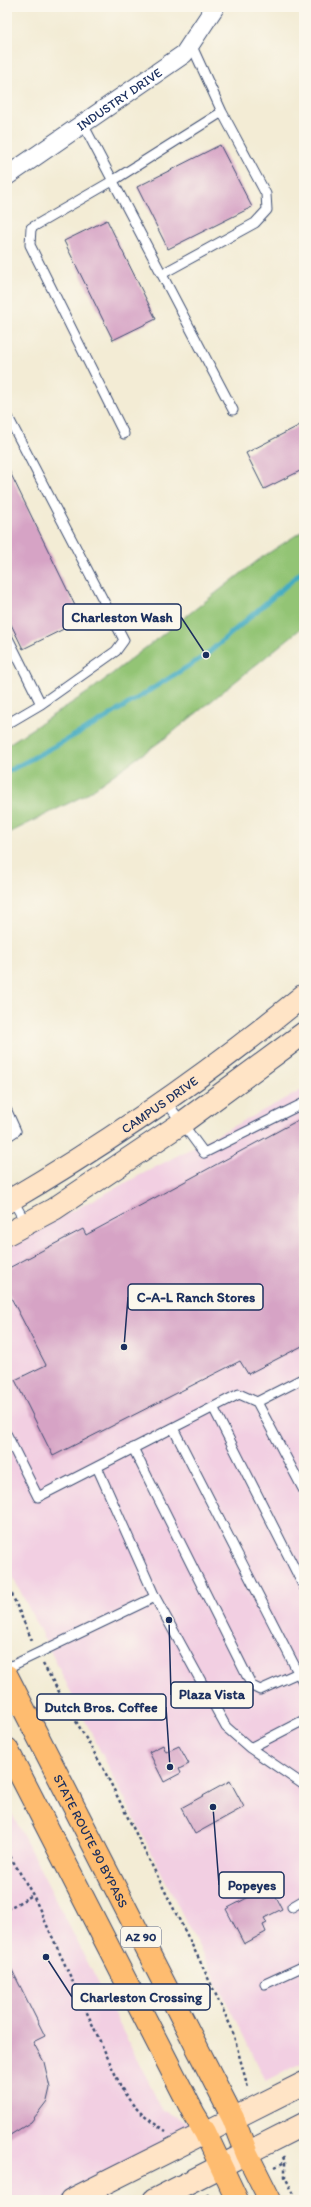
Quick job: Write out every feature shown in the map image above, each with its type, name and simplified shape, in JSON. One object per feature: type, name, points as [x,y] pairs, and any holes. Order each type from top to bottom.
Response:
[{"type":"highway","name":"STATE ROUTE 90 BYPASS","points":[[7,1676],[233,2118],[247,2154],[270,2200]]},
{"type":"highway","name":"AZ 90","points":[[7,1749],[194,2114],[205,2132],[238,2200]]},
{"type":"street","name":"INDUSTRY DRIVE","points":[[7,176],[184,54],[215,7]]},
{"type":"street","name":"CAMPUS DRIVE","points":[[9,1197],[108,1140],[228,1055],[304,994]]},
{"type":"street","name":"CAMPUS DRIVE","points":[[16,1229],[54,1209],[182,1123],[304,1033]]},
{"type":"street","points":[[70,2200],[304,2083]]},
{"type":"street","points":[[154,2200],[304,2124]]},
{"type":"lane","points":[[162,274],[254,223],[267,210],[266,194],[222,112],[191,44]]},
{"type":"lane","points":[[124,434],[30,245],[31,228],[114,180],[222,112]]},
{"type":"lane","points":[[83,124],[114,180],[233,410]]},
{"type":"lane","points":[[7,415],[124,640],[116,652],[41,704],[7,724]]},
{"type":"lane","points":[[7,636],[41,704]]},
{"type":"lane","points":[[165,1100],[204,1153],[304,1103]]},
{"type":"lane","points":[[7,1111],[16,1131],[7,1137]]},
{"type":"lane","points":[[9,1197],[16,1229]]},
{"type":"lane","points":[[258,1402],[303,1382]]},
{"type":"lane","points":[[7,1435],[38,1497],[240,1394],[258,1402],[304,1491]]},
{"type":"lane","points":[[214,1407],[304,1587]]},
{"type":"lane","points":[[173,1428],[304,1684]]},
{"type":"lane","points":[[133,1448],[252,1686],[260,1690],[298,1673]]},
{"type":"lane","points":[[97,1467],[155,1597],[226,1727],[250,1748],[304,1785]]},
{"type":"lane","points":[[7,1668],[155,1597]]},
{"type":"lane","points":[[250,1748],[304,1720]]},
{"type":"lane","points":[[292,1907],[304,1900]]},
{"type":"lane","points":[[265,1984],[304,1966]]},
{"type":"path","points":[[7,1583],[37,1654],[103,1768],[200,1961],[232,2029],[248,2088]]},
{"type":"path","points":[[7,1851],[33,1895],[122,2089],[131,2105],[144,2118],[168,2133]]},
{"type":"path","points":[[7,1909],[33,1895]]},
{"type":"path","points":[[285,2162],[285,2176],[297,2200]]},
{"type":"shaded area","points":[[304,1089],[304,2062],[266,2081],[7,1565],[7,1245]]},
{"type":"shaded area","points":[[7,1804],[163,2110],[205,2132],[71,2200],[7,2200]]},
{"type":"green space","points":[[304,530],[304,626],[168,736],[85,795],[7,834],[7,745],[90,691],[261,558]]},
{"type":"building","points":[[220,145],[252,207],[168,249],[137,187]]},
{"type":"building","points":[[107,220],[156,319],[113,340],[64,241]]},
{"type":"building","points":[[304,423],[304,469],[264,489],[246,453]]},
{"type":"building","points":[[7,466],[82,620],[23,649],[7,616]]},
{"type":"building","points":[[304,1117],[304,1345],[248,1374],[240,1361],[53,1456],[15,1380],[46,1365],[7,1290],[7,1269],[83,1229],[86,1235]]},
{"type":"building","points":[[163,1745],[166,1752],[179,1746],[189,1764],[179,1769],[181,1773],[164,1782],[149,1752]]},
{"type":"building","points":[[230,1781],[244,1807],[195,1834],[181,1808]]},
{"type":"building","points":[[270,1886],[282,1909],[264,1918],[267,1923],[263,1925],[266,1932],[244,1944],[226,1909]]},
{"type":"building","points":[[7,1960],[45,2036],[33,2042],[44,2062],[50,2088],[47,2101],[31,2122],[7,2137]]},
{"type":"waterway","points":[[7,772],[101,721],[206,655],[304,570]]},
{"type":"place","name":"Charleston Wash","points":[[206,655]]},
{"type":"place","name":"C-A-L Ranch Stores","points":[[124,1347]]},
{"type":"place","name":"Plaza Vista","points":[[169,1620]]},
{"type":"place","name":"Dutch Bros. Coffee","points":[[170,1767]]},
{"type":"place","name":"Popeyes","points":[[213,1807]]},
{"type":"place","name":"Charleston Crossing","points":[[46,1957]]}]
